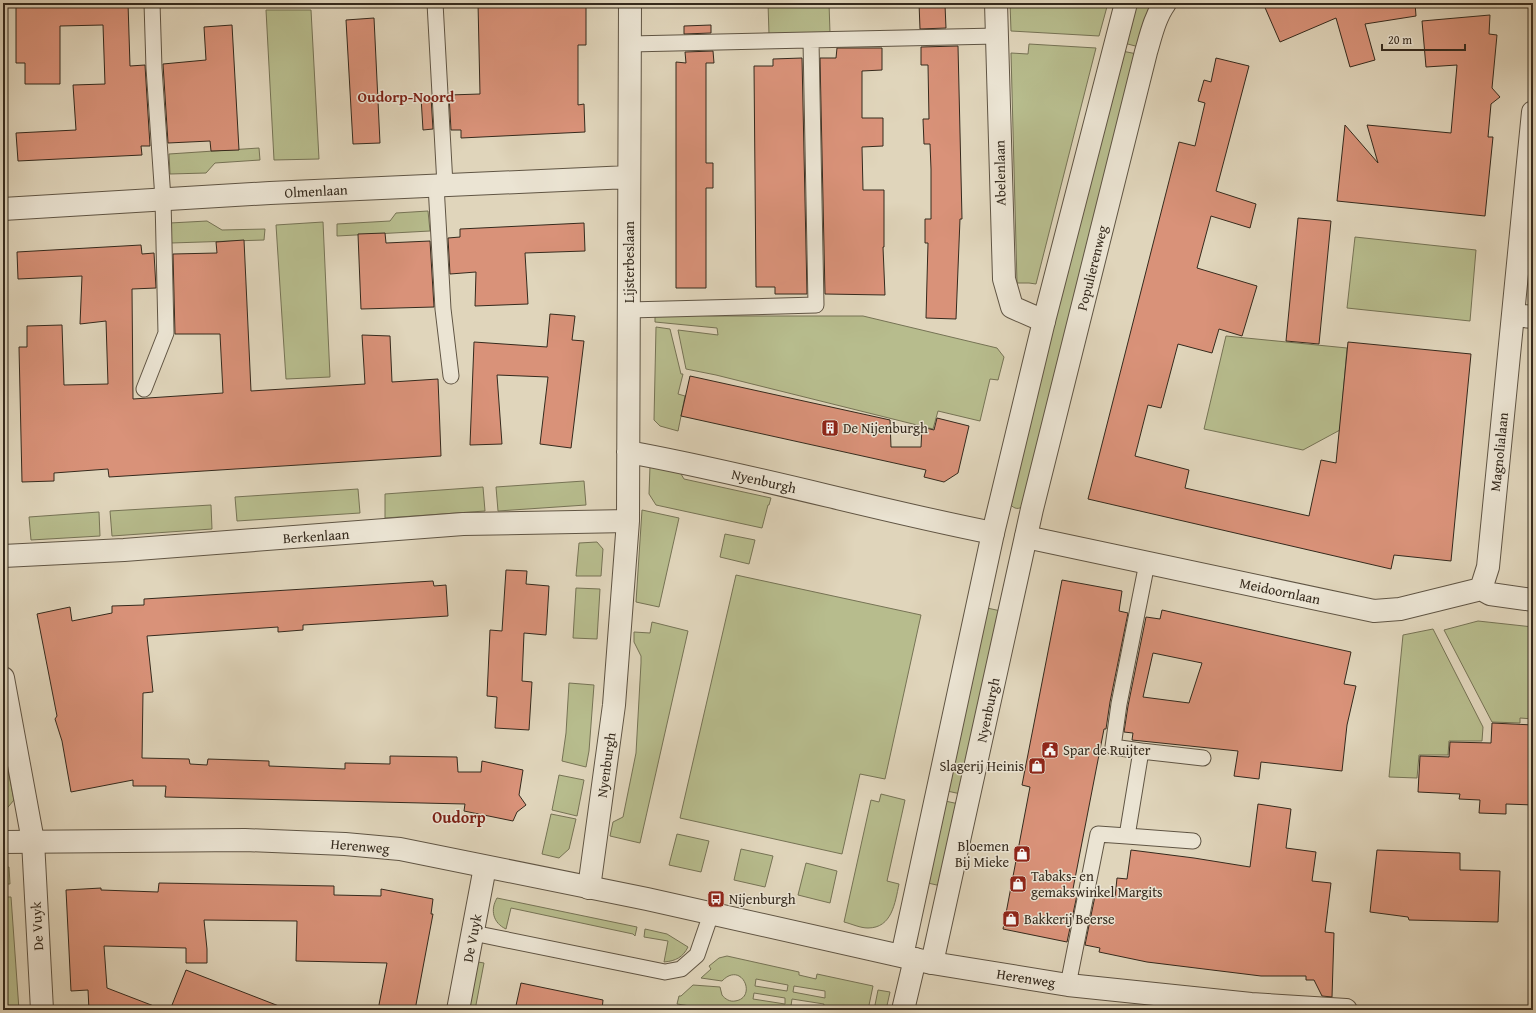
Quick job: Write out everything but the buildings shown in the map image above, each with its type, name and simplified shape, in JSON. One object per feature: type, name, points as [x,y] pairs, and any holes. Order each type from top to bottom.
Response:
[{"type":"street","name":"Lijsterbeslaan","points":[[628,521],[630,3]]},
{"type":"street","name":"Abelenlaan","points":[[996,3],[1004,279],[1012,307],[1044,321]]},
{"type":"street","points":[[903,1010],[916,960],[993,533],[1044,321],[1126,3]]},
{"type":"street","name":"Populierenweg","points":[[1026,537],[1067,365],[1146,52],[1160,10],[1165,3]]},
{"type":"street","name":"Magnolialaan","points":[[1481,589],[1488,567],[1499,445],[1523,316],[1533,112]]},
{"type":"street","name":"Olmenlaan","points":[[3,209],[163,199],[629,176]]},
{"type":"street","name":"Nyenburgh","points":[[628,452],[679,461],[929,520],[993,533],[1026,537],[916,960]]},
{"type":"street","name":"Nyenburgh","points":[[589,888],[614,705],[628,521]]},
{"type":"street","name":"Berkenlaan","points":[[3,556],[124,550],[463,524],[628,521]]},
{"type":"street","name":"Meidoornlaan","points":[[1026,537],[1374,611],[1400,609],[1481,589]]},
{"type":"street","points":[[1481,589],[1490,594],[1533,600]]},
{"type":"street","name":"De Vuyk","points":[[3,678],[33,841],[42,1010]]},
{"type":"street","name":"Herenweg","points":[[3,842],[245,840],[345,844],[400,850],[711,914],[916,960],[1068,984],[1251,1004],[1346,1010]]},
{"type":"street","name":"De Vuyk","points":[[458,1010],[485,867]]},
{"type":"lane","points":[[435,3],[441,185],[443,309],[451,376]]},
{"type":"lane","points":[[144,389],[166,333],[163,199],[154,73],[152,4]]},
{"type":"lane","points":[[630,44],[997,36]]},
{"type":"lane","points":[[629,310],[816,305],[811,41]]},
{"type":"lane","points":[[1147,563],[1119,704],[1113,747],[1203,758]]},
{"type":"lane","points":[[1127,836],[1141,751]]},
{"type":"lane","points":[[1068,984],[1098,834],[1193,841]]},
{"type":"lane","points":[[473,934],[665,972],[681,969],[697,955],[711,914]]},
{"type":"green space","points":[[768,3],[829,3],[830,33],[769,35]]},
{"type":"green space","points":[[1010,3],[1108,3],[1099,36],[1011,31]]},
{"type":"green space","points":[[1135,3],[1155,3],[1139,47],[1124,43]]},
{"type":"green space","points":[[266,10],[311,10],[319,159],[274,160]]},
{"type":"green space","points":[[1029,44],[1096,48],[1036,284],[1017,283],[1011,53],[1028,54]]},
{"type":"green space","points":[[1122,51],[1137,54],[1022,507],[1015,508],[1009,503]]},
{"type":"green space","points":[[259,148],[260,160],[215,163],[206,173],[170,174],[169,154]]},
{"type":"green space","points":[[428,211],[430,231],[337,236],[337,224],[390,221],[396,213]]},
{"type":"green space","points":[[207,221],[222,230],[265,229],[264,240],[171,243],[170,223]]},
{"type":"green space","points":[[323,222],[330,377],[286,379],[276,225]]},
{"type":"green space","points":[[1355,237],[1476,250],[1470,321],[1347,308]]},
{"type":"green space","points":[[655,314],[715,316],[863,316],[997,348],[1004,357],[998,380],[990,379],[980,421],[938,411],[933,429],[716,375],[686,369],[678,330],[718,335],[717,328],[655,322]]},
{"type":"green space","points":[[656,327],[670,329],[681,374],[683,374],[678,394],[685,396],[678,431],[660,426],[654,420]]},
{"type":"green space","points":[[1226,336],[1347,348],[1340,430],[1303,450],[1204,429]]},
{"type":"green space","points":[[650,466],[678,469],[684,479],[771,498],[762,528],[656,505],[649,494]]},
{"type":"green space","points":[[584,481],[586,505],[498,511],[496,487]]},
{"type":"green space","points":[[483,487],[485,511],[385,518],[385,494]]},
{"type":"green space","points":[[358,489],[360,513],[237,521],[235,497]]},
{"type":"green space","points":[[211,505],[212,529],[112,536],[110,511]]},
{"type":"green space","points":[[642,510],[679,518],[659,607],[636,602]]},
{"type":"green space","points":[[99,512],[100,536],[31,540],[29,517]]},
{"type":"green space","points":[[725,534],[755,540],[749,564],[720,557]]},
{"type":"green space","points":[[597,542],[603,549],[601,576],[576,576],[579,543]]},
{"type":"green space","points":[[736,575],[921,615],[885,779],[860,774],[842,854],[680,818]]},
{"type":"green space","points":[[576,588],[600,589],[597,639],[573,638]]},
{"type":"green space","points":[[987,608],[1001,611],[961,794],[947,791]]},
{"type":"green space","points":[[1478,621],[1533,627],[1533,719],[1520,718],[1520,723],[1492,722],[1444,630]]},
{"type":"green space","points":[[652,622],[688,631],[640,843],[610,836],[613,822],[623,817],[636,753],[641,656],[634,642],[634,632],[650,633]]},
{"type":"green space","points":[[1433,629],[1483,727],[1482,741],[1449,741],[1448,755],[1419,755],[1417,778],[1389,777],[1403,635]]},
{"type":"green space","points":[[569,683],[594,685],[589,751],[586,767],[562,761],[566,733]]},
{"type":"green space","points":[[3,743],[14,800],[3,813]]},
{"type":"green space","points":[[559,775],[584,780],[577,816],[552,810]]},
{"type":"green space","points":[[881,794],[905,800],[887,881],[899,884],[894,906],[887,919],[876,927],[865,928],[844,922],[871,800],[879,802]]},
{"type":"green space","points":[[945,801],[959,804],[941,886],[928,883]]},
{"type":"green space","points":[[551,814],[576,819],[569,849],[559,858],[542,854]]},
{"type":"green space","points":[[677,834],[709,841],[701,872],[669,865]]},
{"type":"green space","points":[[741,849],[773,856],[765,887],[734,880]]},
{"type":"green space","points":[[806,863],[837,871],[830,903],[798,895]]},
{"type":"green space","points":[[9,867],[10,884],[3,884],[3,868]]},
{"type":"green space","points":[[3,897],[11,897],[19,1010],[3,1010]]},
{"type":"green space","points":[[497,898],[637,927],[635,936],[633,934],[511,908],[506,929],[498,923],[494,916],[493,912]]},
{"type":"green space","points":[[645,929],[667,934],[688,947],[679,958],[664,962],[668,941],[644,937]]},
{"type":"green space","points":[[727,956],[799,972],[799,975],[816,979],[817,974],[873,986],[868,1010],[823,1010],[824,1004],[792,999],[791,1006],[816,1010],[717,1010],[677,1004],[679,996],[681,996],[693,985],[720,987],[722,995],[729,1001],[735,1001],[742,998],[745,994],[746,988],[745,982],[741,977],[736,975],[729,976],[722,981],[701,978],[711,969],[709,966],[719,958]],"holes":[[[756,979],[788,985],[787,991],[755,986]],[[794,986],[825,991],[825,998],[793,992]],[[754,993],[785,998],[785,1004],[753,999]]]},
{"type":"green space","points":[[478,962],[484,963],[475,1010],[469,1010]]},
{"type":"green space","points":[[878,990],[890,992],[886,1010],[874,1010]]},
{"type":"place","name":"De Nijenburgh","points":[[830,428]]},
{"type":"place","name":"Spar de Ruijter","points":[[1050,750]]},
{"type":"place","name":"Slagerij Heinis","points":[[1037,766]]},
{"type":"place","name":"Bloemen Bij Mieke","points":[[1022,854]]},
{"type":"place","name":"Tabaks- en gemakswinkel Margits","points":[[1018,884]]},
{"type":"place","name":"Nijenburgh","points":[[716,899]]},
{"type":"place","name":"Bakkerij Beerse","points":[[1011,919]]},
{"type":"district","name":"Oudorp-Noord","points":[[406,97]]},
{"type":"district","name":"Oudorp","points":[[459,817]]}]
